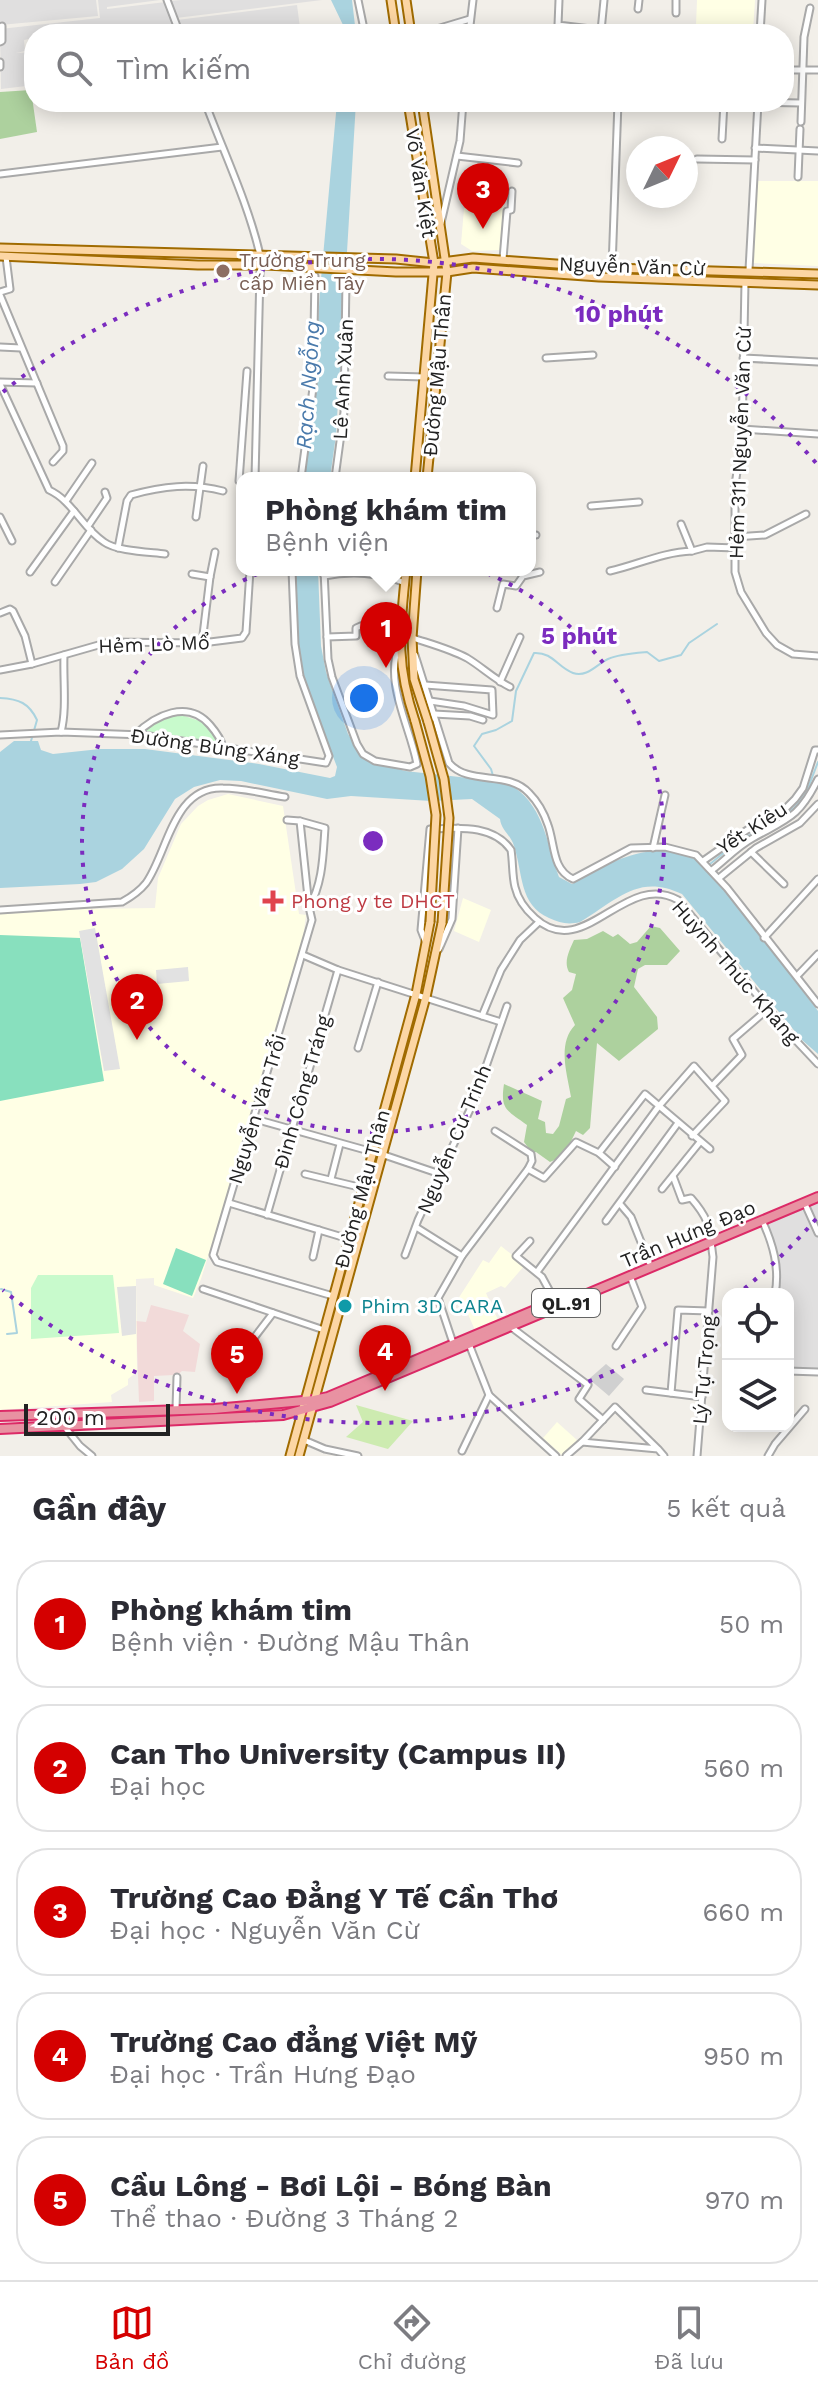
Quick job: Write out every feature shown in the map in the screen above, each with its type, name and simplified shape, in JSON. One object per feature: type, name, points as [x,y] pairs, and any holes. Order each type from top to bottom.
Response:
[{"type":"highway","name":"Trần Hưng Đạo","points":[[309,1405],[469,1344],[818,1194]]},
{"type":"highway","name":"Trần Hưng Đạo","points":[[309,1405],[649,1262],[762,1220],[803,1200]]},
{"type":"highway","name":"QL.91","points":[[0,1416],[34,1411],[309,1405]]},
{"type":"highway","name":"QL.91","points":[[0,1429],[283,1415],[309,1405]]},
{"type":"main road","points":[[391,0],[395,24]]},
{"type":"main road","points":[[406,0],[410,24]]},
{"type":"main road","name":"Võ Văn Kiệt","points":[[410,112],[434,268]]},
{"type":"main road","name":"Võ Văn Kiệt","points":[[424,112],[447,272]]},
{"type":"main road","points":[[0,248],[396,259],[434,268]]},
{"type":"main road","points":[[88,251],[88,261]]},
{"type":"main road","points":[[3,257],[396,272],[434,268]]},
{"type":"main road","name":"Nguyễn Văn Cừ","points":[[434,268],[447,260],[503,259],[612,268],[818,274]]},
{"type":"main road","name":"Nguyễn Văn Cừ","points":[[434,268],[447,272],[473,268],[599,277],[818,285]]},
{"type":"main road","name":"Đường Mậu Thân","points":[[416,472],[434,268]]},
{"type":"main road","points":[[747,281],[749,270]]},
{"type":"main road","name":"Đường Mậu Thân","points":[[428,472],[447,272]]},
{"type":"main road","points":[[422,413],[433,414]]},
{"type":"main road","points":[[399,645],[406,576]]},
{"type":"main road","points":[[412,641],[417,576]]},
{"type":"main road","name":"Đường Mậu Thân","points":[[290,1456],[350,1277],[439,949],[449,818],[444,779],[414,679],[412,641]]},
{"type":"main road","name":"Đường Mậu Thân","points":[[299,1456],[324,1330],[416,994],[430,922],[436,815],[430,776],[403,682],[399,645]]},
{"type":"main road","points":[[339,1273],[350,1277]]},
{"type":"main road","points":[[34,1411],[36,1428]]},
{"type":"street","points":[[167,0],[176,24]]},
{"type":"street","points":[[358,0],[363,24]]},
{"type":"street","points":[[470,24],[473,0]]},
{"type":"street","points":[[557,24],[559,0]]},
{"type":"street","points":[[602,24],[604,0]]},
{"type":"street","points":[[638,9],[639,0]]},
{"type":"street","points":[[676,0],[676,13]]},
{"type":"street","points":[[761,24],[762,0]]},
{"type":"street","points":[[798,177],[804,37],[810,8]]},
{"type":"street","points":[[453,24],[470,19]]},
{"type":"street","points":[[0,42],[2,26]]},
{"type":"street","points":[[794,70],[818,70]]},
{"type":"street","points":[[794,103],[802,103]]},
{"type":"street","points":[[209,112],[252,219],[260,255]]},
{"type":"street","points":[[441,223],[457,156],[462,112]]},
{"type":"street","points":[[612,268],[618,112]]},
{"type":"street","points":[[722,139],[723,112]]},
{"type":"street","points":[[749,270],[757,112]]},
{"type":"street","points":[[0,174],[222,147]]},
{"type":"street","points":[[755,148],[818,151]]},
{"type":"street","points":[[457,156],[518,163]]},
{"type":"street","points":[[698,159],[755,160]]},
{"type":"street","points":[[435,184],[443,192],[449,192]]},
{"type":"street","points":[[503,259],[512,191]]},
{"type":"street","points":[[3,257],[10,289],[0,294],[64,449],[53,462]]},
{"type":"street","points":[[255,472],[260,272],[264,265]]},
{"type":"street","points":[[302,472],[313,388],[315,276]]},
{"type":"street","name":"Lê Anh Xuân","points":[[336,472],[344,412],[346,279]]},
{"type":"street","name":"Hẻm 311 Nguyễn Văn Cừ","points":[[747,281],[742,429],[735,485],[735,572],[741,592],[777,645],[793,654],[818,656]]},
{"type":"street","points":[[0,347],[21,348]]},
{"type":"street","points":[[546,358],[593,355]]},
{"type":"street","points":[[743,358],[818,362]]},
{"type":"street","points":[[240,472],[247,371]]},
{"type":"street","points":[[388,376],[426,377]]},
{"type":"street","points":[[37,383],[0,383],[47,487],[66,501],[104,543],[118,548],[165,554]]},
{"type":"street","points":[[742,429],[818,434]]},
{"type":"street","points":[[66,501],[92,463]]},
{"type":"street","points":[[196,517],[203,466]]},
{"type":"street","points":[[118,548],[127,501],[131,495],[171,486],[200,485],[223,491]]},
{"type":"street","points":[[55,582],[107,498],[105,492]]},
{"type":"street","points":[[591,506],[639,502]]},
{"type":"street","points":[[30,572],[74,511]]},
{"type":"street","points":[[735,537],[765,535],[806,514]]},
{"type":"street","points":[[0,517],[12,541]]},
{"type":"street","points":[[681,524],[692,551]]},
{"type":"street","points":[[610,571],[626,569],[675,552],[707,547],[736,548]]},
{"type":"street","points":[[202,643],[215,552]]},
{"type":"street","points":[[536,573],[540,572]]},
{"type":"street","points":[[192,574],[210,577]]},
{"type":"street","name":"Hẻm Lò Mổ","points":[[0,670],[109,642],[202,643],[231,641],[245,636],[250,576]]},
{"type":"street","name":"Đường Búng Xáng","points":[[0,735],[61,732],[135,735],[328,762],[329,756],[300,676],[295,644],[292,576]]},
{"type":"street","points":[[324,576],[332,677],[357,744],[369,758],[410,767],[417,764],[393,674],[394,657],[399,645]]},
{"type":"street","points":[[376,576],[405,583]]},
{"type":"street","points":[[497,608],[503,584],[516,586],[524,576]]},
{"type":"street","points":[[0,613],[12,610],[25,636],[32,664]]},
{"type":"street","points":[[370,621],[400,626]]},
{"type":"street","points":[[327,637],[356,638],[356,628],[362,625],[400,626]]},
{"type":"street","points":[[500,682],[520,637]]},
{"type":"street","points":[[412,641],[462,656],[510,687]]},
{"type":"street","points":[[412,641],[449,763],[455,769],[521,785],[540,806],[559,868],[564,875],[573,879],[631,848],[665,847],[696,855],[719,878],[818,1004]]},
{"type":"street","points":[[61,732],[66,712],[63,699],[64,655]]},
{"type":"street","points":[[425,685],[492,690],[493,715],[464,706],[430,701]]},
{"type":"street","points":[[135,735],[161,715],[192,713],[205,720],[223,747]]},
{"type":"street","points":[[434,714],[483,720]]},
{"type":"street","name":"Yết Kiêu","points":[[712,870],[750,835],[799,802],[818,740]]},
{"type":"street","name":"Yết Kiêu","points":[[703,861],[750,835],[785,821],[818,779]]},
{"type":"street","points":[[0,910],[122,902],[136,895],[147,882],[179,813],[203,791],[221,787],[285,797]]},
{"type":"street","points":[[653,848],[665,795]]},
{"type":"street","points":[[719,878],[751,852],[787,831],[817,808]]},
{"type":"street","points":[[287,820],[300,821]]},
{"type":"street","name":"Nguyễn Văn Trỗi","points":[[309,907],[320,877],[325,828],[300,821],[309,907],[312,920],[213,1255],[217,1262],[333,1296]]},
{"type":"street","points":[[439,949],[452,919],[458,828]]},
{"type":"street","points":[[426,944],[421,930],[430,829],[458,828],[493,834],[508,846],[519,898],[539,922],[520,940],[501,970],[482,1016]]},
{"type":"street","points":[[751,852],[784,884]]},
{"type":"street","points":[[764,938],[818,879]]},
{"type":"street","name":"Huỳnh Thúc Kháng","points":[[539,922],[557,930],[574,929],[594,922],[643,894],[667,894],[686,908],[768,1009],[818,1064]]},
{"type":"street","points":[[797,976],[818,954]]},
{"type":"street","points":[[303,955],[338,970],[501,1022]]},
{"type":"street","name":"Đinh Công Tráng","points":[[267,1215],[338,970]]},
{"type":"street","points":[[358,1048],[378,982]]},
{"type":"street","name":"Nguyễn Cư Trinh","points":[[405,1255],[474,1101],[507,1006]]},
{"type":"street","points":[[713,1085],[742,1055],[733,1039],[768,1009]]},
{"type":"street","points":[[537,1272],[659,1106],[694,1066],[725,1101],[692,1136]]},
{"type":"street","points":[[599,1153],[645,1094],[710,1149]]},
{"type":"street","points":[[255,1119],[373,1151],[440,1174]]},
{"type":"street","points":[[606,1221],[678,1123]]},
{"type":"street","points":[[453,1344],[438,1298],[462,1256],[532,1161],[531,1154],[495,1131]]},
{"type":"street","points":[[528,1169],[544,1178],[576,1142],[599,1153],[615,1167]]},
{"type":"street","points":[[662,1189],[700,1142]]},
{"type":"street","points":[[331,1179],[340,1144]]},
{"type":"street","points":[[305,1174],[363,1188]]},
{"type":"street","points":[[673,1176],[682,1200],[691,1198],[711,1226],[711,1239]]},
{"type":"street","points":[[803,1200],[818,1233]]},
{"type":"street","points":[[229,1203],[349,1239]]},
{"type":"street","points":[[620,1204],[631,1217],[649,1262]]},
{"type":"street","points":[[762,1220],[773,1246],[777,1271],[776,1288]]},
{"type":"street","points":[[416,1227],[462,1256]]},
{"type":"street","points":[[313,1257],[319,1230]]},
{"type":"street","name":"Lý Tự Trọng","points":[[697,1456],[713,1257],[711,1239]]},
{"type":"street","points":[[530,1241],[516,1256],[547,1283],[555,1301]]},
{"type":"street","points":[[616,1346],[642,1307],[630,1276]]},
{"type":"street","points":[[203,1289],[324,1330]]},
{"type":"street","points":[[671,1393],[678,1310],[709,1311]]},
{"type":"street","points":[[238,1359],[273,1313]]},
{"type":"street","points":[[510,1327],[588,1385],[579,1399],[603,1420]]},
{"type":"street","points":[[469,1344],[489,1395],[556,1456]]},
{"type":"street","points":[[794,1371],[818,1372]]},
{"type":"street","points":[[176,1408],[177,1377]]},
{"type":"street","points":[[646,1390],[702,1397]]},
{"type":"street","points":[[462,1451],[489,1395]]},
{"type":"street","points":[[566,1456],[615,1407],[664,1456]]},
{"type":"street","points":[[768,1456],[805,1409]]},
{"type":"street","points":[[64,1426],[92,1456]]},
{"type":"street","points":[[304,1440],[325,1449],[358,1456]]},
{"type":"street","points":[[582,1442],[658,1449]]},
{"type":"shaded area","points":[[0,0],[96,0],[98,16],[0,25]]},
{"type":"shaded area","points":[[98,0],[160,0],[107,9],[166,2],[174,24],[45,24],[100,18]]},
{"type":"shaded area","points":[[322,0],[176,18],[170,1]]},
{"type":"shaded area","points":[[697,0],[755,0],[753,24],[696,24]]},
{"type":"shaded area","points":[[297,5],[299,24],[178,24],[177,20]]},
{"type":"shaded area","points":[[24,26],[24,51],[16,53],[24,53],[24,86],[1,89],[0,29]]},
{"type":"shaded area","points":[[757,181],[818,181],[818,266],[753,263]]},
{"type":"shaded area","points":[[465,197],[504,198],[502,250],[472,251],[461,244]]},
{"type":"shaded area","points":[[228,794],[283,806],[299,914],[306,915],[300,961],[201,1279],[193,1298],[154,1285],[154,1278],[136,1279],[137,1372],[128,1379],[128,1385],[111,1395],[112,1402],[0,1410],[0,914],[155,908],[158,878],[181,824],[198,806]]},
{"type":"shaded area","points":[[463,898],[491,910],[479,942],[454,931]]},
{"type":"shaded area","points":[[95,928],[120,1069],[104,1071],[79,931]]},
{"type":"shaded area","points":[[188,967],[189,981],[157,984],[156,970]]},
{"type":"shaded area","points":[[818,1201],[818,1369],[794,1369],[794,1288],[778,1288],[780,1273],[777,1251],[766,1223]]},
{"type":"shaded area","points":[[501,1246],[525,1265],[505,1288],[501,1286],[486,1293],[498,1320],[475,1330],[463,1303],[458,1299],[483,1260],[489,1263]]},
{"type":"shaded area","points":[[136,1286],[136,1334],[122,1336],[117,1287]]},
{"type":"shaded area","points":[[151,1305],[189,1315],[183,1331],[200,1344],[195,1372],[182,1371],[175,1377],[154,1376],[154,1401],[139,1402],[136,1321],[146,1322]]},
{"type":"shaded area","points":[[606,1364],[624,1379],[609,1396],[589,1379]]},
{"type":"shaded area","points":[[557,1422],[577,1440],[563,1456],[543,1438]]},
{"type":"green space","points":[[24,90],[24,112],[34,112],[37,132],[0,139],[0,92]]},
{"type":"green space","points":[[178,714],[203,722],[219,742],[144,731],[163,717]]},
{"type":"green space","points":[[651,926],[660,928],[680,951],[667,965],[645,965],[638,969],[634,987],[657,1017],[658,1029],[619,1061],[597,1043],[590,1128],[583,1135],[576,1131],[564,1156],[550,1162],[536,1152],[532,1153],[524,1142],[527,1125],[506,1109],[504,1084],[542,1101],[538,1119],[545,1122],[546,1133],[553,1134],[559,1126],[566,1099],[571,1097],[565,1050],[569,1033],[575,1025],[563,998],[572,990],[576,974],[569,972],[567,964],[574,940],[587,939],[603,931],[613,937],[618,934],[630,944],[637,942]]},
{"type":"green space","points":[[0,935],[80,938],[104,1081],[0,1101]]},
{"type":"green space","points":[[176,1248],[206,1260],[192,1296],[163,1284]]},
{"type":"green space","points":[[38,1275],[113,1275],[119,1333],[31,1339],[31,1288]]},
{"type":"green space","points":[[356,1405],[413,1421],[388,1449],[346,1437],[363,1422]]},
{"type":"water","points":[[331,0],[352,0],[355,24],[343,24]]},
{"type":"water","name":"Rạch Ngỗng","points":[[336,112],[355,112],[336,435],[331,472],[305,472],[313,408]]},
{"type":"water","points":[[294,576],[318,576],[321,646],[326,672],[348,734],[361,754],[370,761],[405,771],[505,782],[518,790],[535,810],[559,877],[572,884],[622,859],[655,851],[672,852],[707,866],[818,1011],[818,1054],[802,1040],[682,894],[653,886],[640,888],[576,923],[560,922],[539,912],[527,897],[514,846],[500,819],[472,799],[431,801],[351,796],[327,799],[241,781],[220,780],[194,787],[175,799],[144,849],[122,869],[96,882],[0,888],[0,752],[14,741],[38,741],[41,750],[53,754],[100,749],[145,749],[259,764],[330,778],[335,776],[337,767],[300,670]]},
{"type":"waterway","points":[[494,779],[491,769],[474,746],[482,734],[512,721],[516,691],[534,653],[550,657],[573,673],[583,674],[608,659],[622,655],[647,652],[659,661],[681,655],[689,643],[717,624]]},
{"type":"waterway","points":[[0,698],[23,703],[34,714],[37,720],[31,741]]},
{"type":"waterway","points":[[710,864],[737,842],[794,808],[808,788],[818,762]]},
{"type":"waterway","points":[[1,1289],[11,1292],[17,1333],[7,1334]]},
{"type":"place","name":"Trường Cao Đẳng Y Tế Cần Thơ","points":[[483,229]]},
{"type":"place","name":"Trường Trung cấp Miền Tây","points":[[223,271]]},
{"type":"place","name":"Phòng khám tim","points":[[386,668]]},
{"type":"place","name":"Phong y te DHCT","points":[[273,901]]},
{"type":"place","name":"Can Tho University (Campus II)","points":[[137,1040]]},
{"type":"place","name":"Phim 3D CARA","points":[[345,1306]]},
{"type":"place","name":"Trường Cao đẳng Việt Mỹ","points":[[385,1391]]},
{"type":"place","name":"Cầu Lông - Bơi Lội - Bóng Bàn","points":[[237,1394]]}]
